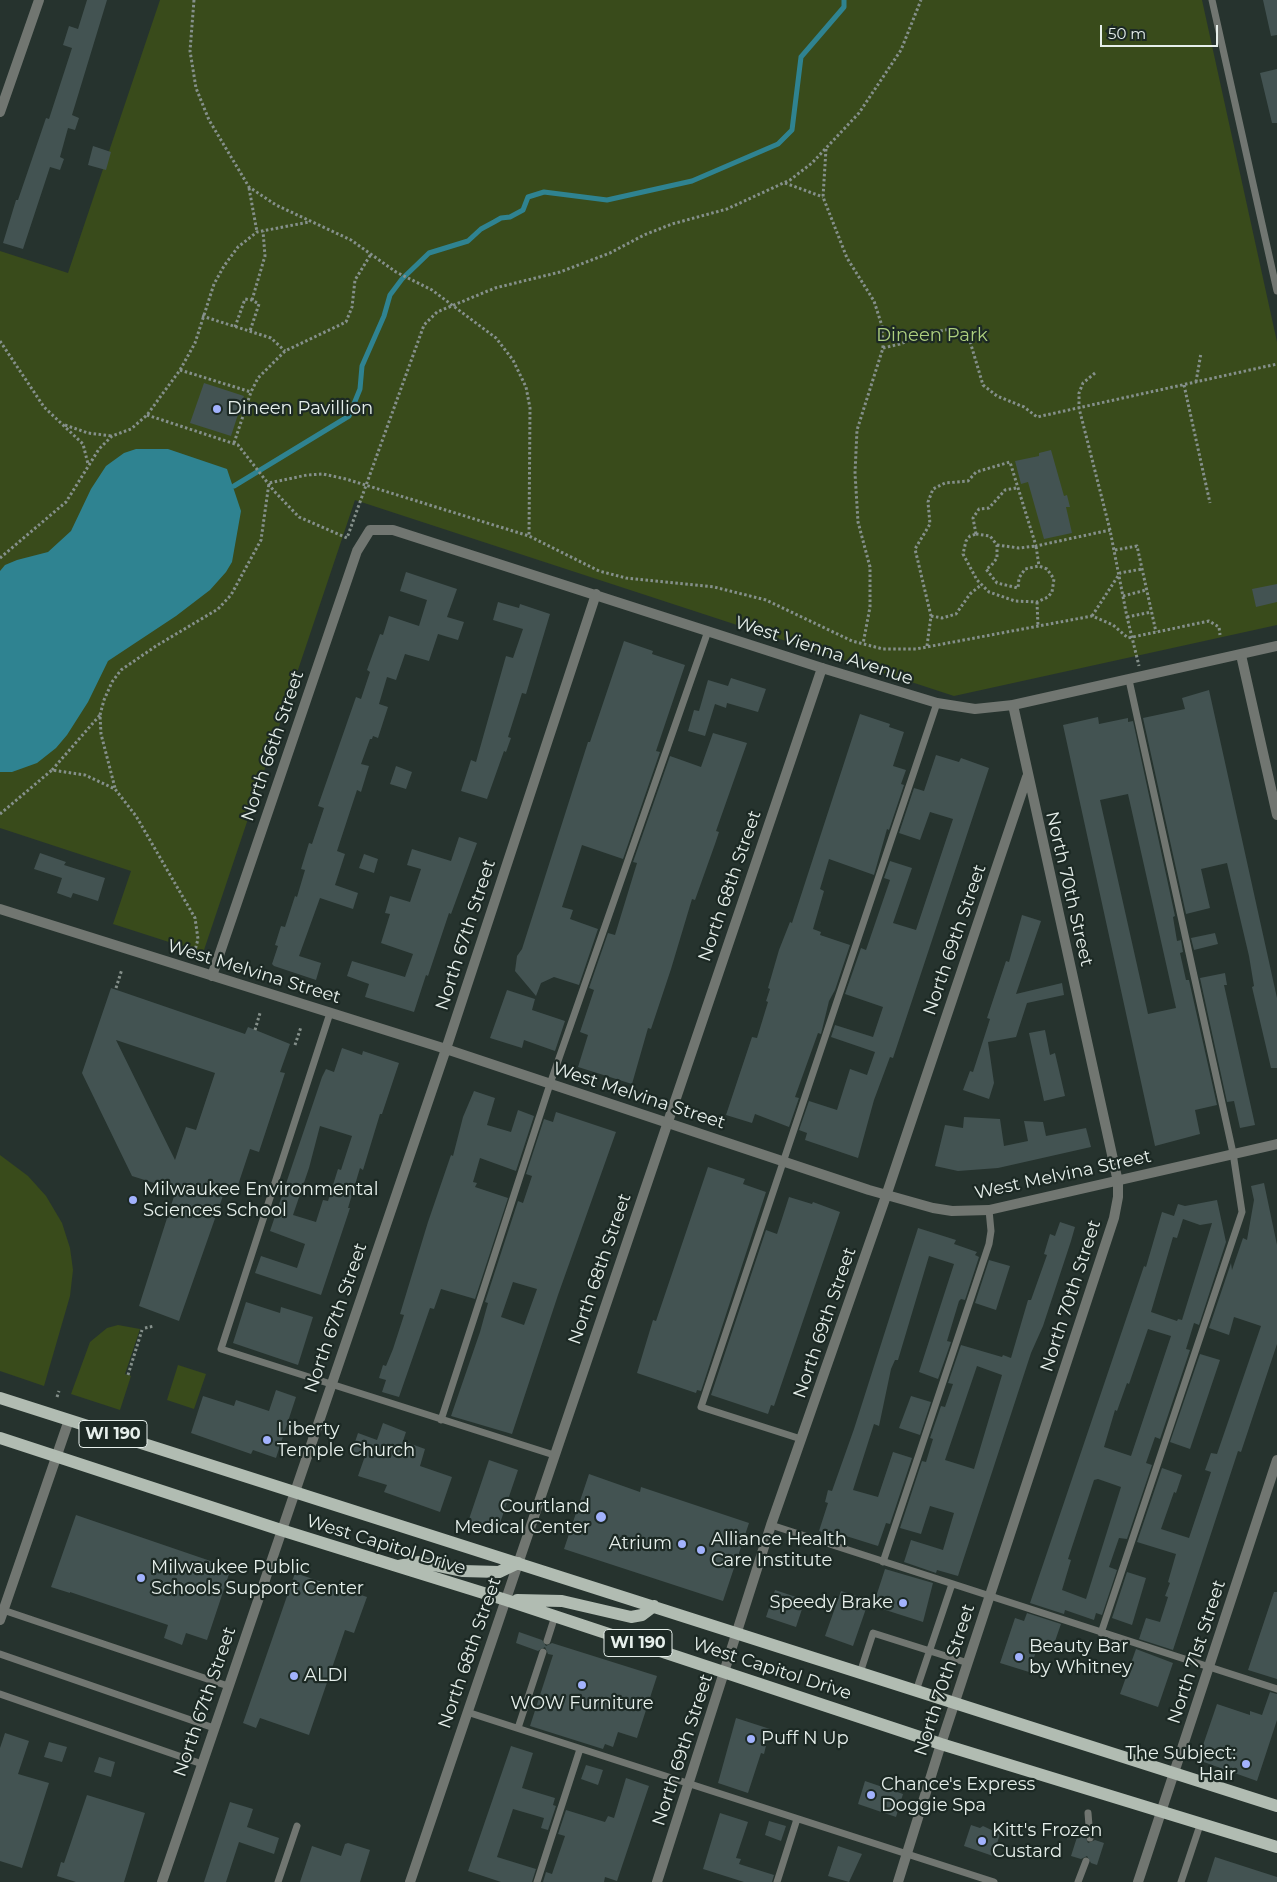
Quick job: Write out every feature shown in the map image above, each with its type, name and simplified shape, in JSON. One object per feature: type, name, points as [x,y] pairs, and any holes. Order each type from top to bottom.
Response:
[{"type":"main road","name":"West Capitol Drive","points":[[0,1398],[737,1632],[954,1704],[1276,1803]]},
{"type":"main road","name":"West Capitol Drive","points":[[0,1438],[280,1530],[506,1600],[941,1744],[1277,1846]]},
{"type":"main road","points":[[396,1566],[418,1562],[462,1571],[500,1572],[518,1563]]},
{"type":"main road","points":[[506,1600],[562,1602],[632,1617],[642,1615],[654,1606]]},
{"type":"street","points":[[0,112],[39,0]]},
{"type":"street","name":"West Vienna Avenue","points":[[370,530],[392,530],[822,668],[937,703],[975,708],[1013,706],[1277,646]]},
{"type":"street","name":"North 66th Street","points":[[212,976],[356,551],[370,530]]},
{"type":"street","name":"North 67th Street","points":[[162,1882],[280,1530],[446,1049],[596,594]]},
{"type":"street","points":[[1241,655],[1277,815]]},
{"type":"street","name":"North 68th Street","points":[[410,1882],[666,1122],[822,668]]},
{"type":"street","name":"North 70th Street","points":[[898,1882],[954,1704],[1114,1218],[1118,1182],[1013,706]]},
{"type":"street","name":"North 69th Street","points":[[657,1882],[771,1525],[886,1196],[1028,776]]},
{"type":"street","name":"West Melvina Street","points":[[0,909],[446,1049],[886,1196],[942,1210],[989,1210],[1118,1182],[1277,1144]]},
{"type":"street","points":[[2,1615],[69,1420]]},
{"type":"street","name":"North 71st Street","points":[[1138,1882],[1277,1460]]},
{"type":"lane","points":[[1212,0],[1277,291]]},
{"type":"lane","points":[[441,1420],[550,1084],[708,631]]},
{"type":"lane","points":[[1101,1633],[1242,1212],[1241,1194],[1233,1153],[1129,680]]},
{"type":"lane","points":[[801,1439],[700,1407],[937,703]]},
{"type":"lane","points":[[330,1012],[221,1349],[554,1456]]},
{"type":"lane","points":[[883,1562],[989,1244],[991,1231],[989,1210]]},
{"type":"lane","points":[[771,1525],[1277,1689]]},
{"type":"lane","points":[[916,1691],[952,1584]]},
{"type":"lane","points":[[2,1615],[228,1686]]},
{"type":"lane","points":[[547,1641],[555,1616]]},
{"type":"lane","points":[[860,1673],[874,1633],[968,1663]]},
{"type":"lane","points":[[518,1728],[543,1652]]},
{"type":"lane","points":[[0,1654],[214,1728]]},
{"type":"lane","points":[[0,1694],[202,1764]]},
{"type":"lane","points":[[467,1712],[994,1882]]},
{"type":"lane","points":[[537,1882],[580,1748]]},
{"type":"lane","points":[[1088,1813],[1090,1838]]},
{"type":"lane","points":[[777,1882],[798,1819]]},
{"type":"lane","points":[[1181,1882],[1201,1822]]},
{"type":"lane","points":[[278,1882],[297,1826]]},
{"type":"lane","points":[[1078,1882],[1086,1861]]},
{"type":"path","points":[[194,0],[191,13],[190,51],[196,88],[209,120],[249,187],[256,217],[257,232]]},
{"type":"path","points":[[147,415],[238,445],[298,517],[347,538],[424,325],[437,312],[495,288],[560,272],[610,253],[644,235],[672,224],[727,209],[785,182],[812,163],[858,113],[901,50],[921,0]]},
{"type":"path","points":[[826,149],[823,197],[847,258],[874,301],[882,326],[883,348],[857,430],[855,473],[858,522],[870,567],[870,607],[863,644]]},
{"type":"path","points":[[785,182],[823,197]]},
{"type":"path","points":[[249,187],[276,205],[309,222],[352,240],[396,272],[432,290],[496,338],[513,360],[526,387],[530,408],[529,536]]},
{"type":"path","points":[[0,558],[66,502],[99,449],[112,436],[130,429],[147,415],[180,370],[195,343],[202,316],[214,284],[238,247],[257,232],[309,222]]},
{"type":"path","points":[[252,300],[265,256],[263,231]]},
{"type":"path","points":[[234,443],[250,392],[270,365],[285,351],[346,322],[352,307],[355,280],[371,254]]},
{"type":"path","points":[[236,327],[244,299],[252,300],[259,304],[250,331]]},
{"type":"path","points":[[202,316],[271,338],[285,351]]},
{"type":"path","points":[[883,348],[951,329],[969,338],[983,385],[997,396],[1024,407],[1037,417],[1277,364]]},
{"type":"path","points":[[0,341],[44,407],[83,444],[89,465]]},
{"type":"path","points":[[1196,382],[1200,353]]},
{"type":"path","points":[[180,370],[250,392]]},
{"type":"path","points":[[1095,373],[1082,383],[1079,393],[1079,408],[1115,550],[1127,617],[1142,677]]},
{"type":"path","points":[[1184,385],[1210,503]]},
{"type":"path","points":[[65,425],[88,433],[112,436]]},
{"type":"path","points":[[927,646],[931,616],[915,549],[930,524],[928,502],[933,489],[945,483],[968,481],[976,472],[1010,462],[1016,488],[1036,546],[1039,566]]},
{"type":"path","points":[[269,483],[307,475],[323,474],[346,479],[365,487],[529,536],[599,571],[626,578],[714,587],[766,600],[852,641],[883,649],[927,646],[1092,616],[1113,625],[1128,638],[1209,621],[1219,627],[1220,635]]},
{"type":"path","points":[[0,814],[52,770],[100,715],[112,682],[121,670],[140,656],[218,609],[231,595],[261,540],[269,483]]},
{"type":"path","points":[[976,534],[973,518],[979,509],[989,508],[1005,490],[1016,488]]},
{"type":"path","points":[[998,545],[997,558],[986,569],[997,583],[1018,588],[1019,578],[1025,569],[1039,566],[1051,574],[1054,586],[1048,597],[1037,602],[1007,600],[981,586],[963,554],[966,542],[970,536],[976,534],[990,536],[998,545],[1019,548],[1110,530]]},
{"type":"path","points":[[1115,550],[1137,546],[1156,632]]},
{"type":"path","points":[[1092,616],[1120,573],[1142,569]]},
{"type":"path","points":[[931,616],[942,618],[956,614],[970,594],[981,586]]},
{"type":"path","points":[[1123,596],[1146,590]]},
{"type":"path","points":[[1037,602],[1038,626]]},
{"type":"path","points":[[1127,617],[1151,612]]},
{"type":"path","points":[[100,715],[101,734],[116,789],[136,816],[195,918],[198,939],[190,969]]},
{"type":"path","points":[[52,770],[85,775],[116,789]]},
{"type":"path","points":[[195,952],[207,956]]},
{"type":"path","points":[[116,988],[122,969]]},
{"type":"path","points":[[255,1030],[260,1013]]},
{"type":"path","points":[[296,1046],[301,1026]]},
{"type":"path","points":[[128,1375],[144,1329],[154,1326]]},
{"type":"path","points":[[57,1397],[59,1391]]},
{"type":"green space","name":"Dineen Park","points":[[160,0],[1202,0],[1277,342],[1277,625],[954,696],[355,500],[203,953],[113,924],[131,871],[0,828],[0,251],[68,273]]},
{"type":"green space","points":[[0,1155],[28,1176],[46,1196],[62,1223],[70,1248],[73,1270],[70,1296],[44,1386],[0,1371]]},
{"type":"green space","points":[[118,1325],[140,1329],[125,1374],[131,1376],[120,1410],[71,1394],[90,1342],[107,1328]]},
{"type":"green space","points":[[178,1365],[206,1374],[194,1409],[167,1400]]},
{"type":"water","points":[[136,449],[168,449],[227,469],[241,511],[232,562],[210,590],[176,616],[108,661],[88,702],[67,735],[56,748],[37,763],[12,772],[0,772],[0,571],[5,565],[17,560],[48,552],[71,531],[91,489],[106,466],[124,453]]},
{"type":"building","points":[[87,0],[107,0],[72,115],[79,118],[75,130],[68,128],[60,157],[64,159],[60,170],[50,167],[23,249],[3,243],[16,200],[18,200],[46,118],[49,119],[72,48],[63,45],[69,26],[78,29]]},
{"type":"building","points":[[1263,0],[1277,0],[1277,35],[1271,36]]},
{"type":"building","points":[[1277,69],[1277,123],[1272,123],[1260,73]]},
{"type":"building","points":[[93,146],[111,152],[106,170],[88,165]]},
{"type":"building","name":"Dineen Pavillion","points":[[204,383],[244,396],[231,436],[190,423]]},
{"type":"building","points":[[1051,450],[1064,496],[1067,495],[1070,507],[1066,507],[1072,533],[1044,539],[1028,482],[1021,484],[1015,461],[1039,456],[1039,453]]},
{"type":"building","points":[[406,572],[457,589],[447,617],[464,622],[458,640],[438,634],[429,661],[405,654],[396,680],[387,677],[379,704],[388,707],[378,738],[373,736],[370,739],[361,764],[369,766],[361,792],[357,790],[337,851],[345,854],[335,885],[358,893],[353,909],[320,898],[299,956],[321,963],[316,980],[274,966],[272,964],[278,946],[275,945],[281,926],[285,927],[295,896],[297,897],[305,870],[301,869],[309,843],[312,844],[324,808],[318,806],[356,697],[361,699],[370,672],[367,670],[380,634],[383,635],[389,616],[419,626],[427,600],[400,591]]},
{"type":"building","points":[[1277,584],[1277,602],[1256,607],[1252,589]]},
{"type":"building","points":[[498,602],[519,608],[520,604],[550,614],[526,694],[522,693],[508,737],[511,738],[506,752],[504,751],[487,799],[461,791],[471,760],[476,762],[506,656],[513,658],[523,629],[493,620]]},
{"type":"building","points":[[624,641],[653,651],[652,654],[685,665],[656,751],[660,752],[623,859],[582,845],[562,907],[573,910],[570,919],[598,929],[579,985],[554,977],[541,983],[536,996],[515,971],[517,956],[522,949],[588,742],[590,742]]},
{"type":"building","points":[[731,678],[766,689],[758,712],[727,703],[726,708],[715,704],[705,736],[688,731],[694,710],[699,711],[708,680],[728,686]]},
{"type":"building","points":[[1209,690],[1277,998],[1277,1068],[1271,1068],[1252,987],[1254,986],[1249,956],[1227,863],[1201,869],[1210,908],[1186,914],[1143,718],[1185,709],[1182,698]]},
{"type":"building","points":[[860,714],[890,724],[889,727],[904,732],[893,766],[906,770],[901,784],[904,785],[889,830],[887,829],[874,875],[829,859],[820,889],[824,891],[813,929],[821,932],[820,935],[850,945],[835,990],[829,1001],[821,1034],[818,1033],[795,1097],[799,1098],[789,1127],[755,1114],[752,1123],[726,1115],[752,1037],[757,1038],[768,1002],[766,1001],[770,989],[768,988],[779,950],[790,922],[792,923]]},
{"type":"building","points":[[1098,717],[1099,724],[1128,718],[1128,722],[1133,721],[1175,916],[1173,917],[1177,941],[1181,940],[1183,952],[1180,953],[1186,980],[1189,980],[1217,1105],[1195,1110],[1200,1134],[1155,1146],[1063,725]],"holes":[[[1128,794],[1176,1008],[1148,1014],[1100,800]]]},
{"type":"building","points":[[713,733],[747,743],[716,831],[719,832],[715,844],[695,900],[692,899],[651,1029],[648,1028],[632,1084],[578,1067],[588,1035],[580,1032],[594,990],[589,988],[608,933],[615,935],[637,863],[633,862],[670,756],[701,767]]},
{"type":"building","points":[[936,755],[959,762],[961,758],[989,768],[893,1058],[890,1057],[874,1100],[858,1158],[805,1140],[807,1133],[799,1130],[809,1101],[837,1110],[850,1069],[867,1075],[875,1052],[831,1037],[835,1025],[873,1037],[883,1007],[845,994],[861,948],[866,950],[890,880],[884,878],[890,861],[912,868],[893,923],[916,930],[953,819],[930,812],[920,840],[899,833],[914,788],[924,791]]},
{"type":"building","points":[[396,766],[412,772],[406,789],[390,784]]},
{"type":"building","points":[[459,837],[477,843],[451,914],[449,913],[414,1012],[365,997],[369,984],[347,976],[352,961],[405,977],[413,954],[381,943],[390,914],[385,913],[390,896],[410,902],[421,869],[407,865],[412,849],[451,861]]},
{"type":"building","points":[[40,853],[66,862],[64,865],[105,878],[98,901],[73,893],[71,898],[57,893],[62,878],[34,869]]},
{"type":"building","points":[[364,854],[378,859],[374,873],[359,868]]},
{"type":"building","points":[[1022,915],[1041,921],[1016,994],[1062,983],[1064,995],[1027,1003],[1016,1037],[988,1042],[994,1083],[989,1099],[963,1090],[970,1071],[973,1072],[990,1019],[987,1018],[1006,961],[1009,962]]},
{"type":"building","points":[[1215,933],[1218,944],[1194,950],[1191,938]]},
{"type":"building","points":[[1225,973],[1227,985],[1224,985],[1255,1125],[1240,1128],[1234,1101],[1227,1102],[1200,978]]},
{"type":"building","points":[[111,988],[245,1034],[248,1027],[290,1044],[280,1072],[285,1073],[259,1152],[250,1149],[235,1194],[225,1190],[179,1321],[139,1306],[176,1190],[132,1176],[82,1073]],"holes":[[[116,1040],[215,1073],[196,1130],[186,1127],[175,1160]]]},
{"type":"building","points":[[507,990],[535,999],[532,1010],[565,1021],[555,1051],[524,1040],[522,1048],[490,1038]]},
{"type":"building","points":[[1045,1030],[1050,1055],[1055,1053],[1065,1096],[1044,1101],[1029,1033]]},
{"type":"building","points":[[342,1048],[362,1055],[363,1051],[399,1063],[382,1114],[380,1114],[363,1170],[360,1168],[348,1208],[350,1208],[321,1295],[255,1273],[261,1256],[297,1268],[305,1244],[270,1231],[322,1077],[326,1069],[334,1072]],"holes":[[[320,1126],[352,1136],[341,1170],[338,1169],[328,1201],[323,1200],[316,1222],[293,1215],[309,1168]]]},
{"type":"building","points":[[474,1091],[495,1098],[487,1125],[511,1132],[518,1110],[534,1116],[516,1171],[480,1158],[473,1182],[477,1183],[475,1187],[508,1198],[475,1299],[441,1289],[434,1309],[430,1308],[399,1397],[382,1392],[386,1380],[379,1378],[383,1365],[386,1366],[393,1349],[404,1315],[400,1314],[428,1222],[451,1155],[453,1156],[463,1117]]},
{"type":"building","points":[[556,1112],[616,1132],[558,1295],[512,1434],[451,1416],[480,1332],[488,1303],[485,1302],[518,1201],[523,1203],[532,1176],[526,1174],[544,1119],[553,1122]],"holes":[[[513,1282],[537,1289],[524,1325],[501,1317]]]},
{"type":"building","points":[[964,1117],[1000,1119],[1004,1146],[1028,1141],[1024,1121],[1043,1122],[1046,1136],[1086,1128],[1091,1147],[998,1168],[958,1171],[935,1166],[945,1125],[963,1128]]},
{"type":"building","points":[[708,1167],[745,1179],[743,1184],[766,1192],[701,1391],[697,1390],[696,1393],[637,1373],[653,1320],[656,1321]]},
{"type":"building","points":[[1264,1183],[1277,1245],[1277,1344],[1241,1452],[1238,1451],[1173,1650],[1139,1639],[1146,1618],[1160,1622],[1168,1597],[1165,1596],[1170,1583],[1168,1582],[1176,1554],[1137,1542],[1162,1468],[1182,1475],[1161,1529],[1189,1538],[1211,1472],[1205,1470],[1211,1453],[1217,1454],[1261,1326],[1234,1317],[1229,1335],[1209,1328],[1231,1263],[1232,1270],[1243,1238],[1247,1240],[1254,1200],[1251,1186]]},
{"type":"building","points":[[789,1197],[812,1204],[813,1202],[840,1212],[774,1406],[771,1405],[768,1414],[711,1395],[766,1230],[777,1234]]},
{"type":"building","points":[[1217,1200],[1226,1242],[1199,1325],[1194,1323],[1186,1349],[1190,1350],[1160,1439],[1155,1437],[1146,1463],[1152,1465],[1127,1539],[1119,1538],[1109,1567],[1117,1570],[1102,1615],[1096,1613],[1094,1620],[1065,1610],[1064,1614],[1030,1603],[1144,1266],[1146,1267],[1162,1212],[1174,1216],[1178,1204],[1185,1206]],"holes":[[[1183,1219],[1200,1225],[1212,1223],[1182,1320],[1178,1319],[1177,1321],[1151,1312],[1173,1237],[1177,1238]],[[1148,1329],[1171,1336],[1131,1456],[1104,1447],[1115,1410],[1117,1411],[1127,1383],[1129,1384]],[[1098,1479],[1121,1487],[1086,1599],[1062,1590],[1071,1560],[1068,1559],[1094,1480]]]},
{"type":"building","points":[[1060,1222],[1075,1227],[1043,1326],[1031,1353],[958,1576],[937,1570],[936,1573],[904,1562],[911,1540],[943,1550],[954,1513],[930,1506],[921,1534],[900,1528],[922,1461],[926,1462],[933,1439],[930,1438],[941,1406],[945,1407],[953,1384],[948,1383],[961,1345],[1011,1358],[1028,1300],[1031,1300],[1047,1255],[1044,1254],[1050,1234],[1055,1236]],"holes":[[[977,1366],[1002,1375],[974,1469],[945,1460]]]},
{"type":"building","points":[[918,1228],[956,1240],[954,1244],[977,1252],[975,1255],[979,1257],[965,1300],[961,1299],[959,1301],[947,1341],[951,1342],[938,1379],[919,1372],[954,1264],[929,1256],[898,1360],[895,1360],[891,1369],[879,1426],[874,1424],[853,1490],[878,1497],[893,1452],[912,1458],[890,1524],[886,1523],[878,1546],[846,1536],[845,1539],[819,1531],[828,1503],[825,1502],[828,1490],[832,1491],[854,1429]]},
{"type":"building","points":[[989,1260],[1010,1266],[996,1310],[975,1303]]},
{"type":"building","points":[[246,1302],[280,1313],[281,1307],[313,1317],[298,1365],[233,1343]]},
{"type":"building","points":[[1200,1354],[1220,1360],[1190,1449],[1170,1442]]},
{"type":"building","points":[[276,1390],[296,1397],[276,1458],[253,1450],[251,1454],[191,1433],[203,1396],[234,1406],[236,1400],[269,1411]]},
{"type":"building","points":[[911,1396],[931,1402],[920,1435],[899,1428]]},
{"type":"building","points":[[383,1423],[406,1432],[403,1441],[425,1449],[420,1466],[452,1477],[440,1512],[384,1492],[387,1485],[358,1476],[365,1456],[352,1451],[358,1433],[377,1440]]},
{"type":"building","points":[[489,1460],[518,1470],[496,1535],[467,1525]]},
{"type":"building","name":"Atrium","points":[[589,1474],[640,1492],[641,1487],[749,1523],[723,1601],[564,1549]]},
{"type":"building","name":"Milwaukee Public Schools Support Center","points":[[76,1515],[231,1568],[207,1640],[186,1633],[182,1645],[164,1638],[168,1625],[51,1587]]},
{"type":"building","points":[[885,1569],[933,1583],[923,1622],[873,1606]]},
{"type":"building","points":[[1127,1572],[1146,1578],[1132,1625],[1112,1618]]},
{"type":"building","name":"ALDI","points":[[295,1573],[367,1597],[354,1633],[345,1630],[309,1735],[260,1718],[256,1728],[243,1723]]},
{"type":"building","points":[[775,1590],[805,1600],[796,1627],[766,1617]]},
{"type":"building","points":[[841,1591],[869,1600],[853,1646],[825,1636]]},
{"type":"building","points":[[1274,1592],[1277,1592],[1277,1679],[1248,1670]]},
{"type":"building","points":[[1027,1613],[1061,1624],[1054,1644],[1040,1640],[1029,1672],[1000,1663],[1015,1618],[1024,1621]]},
{"type":"building","points":[[519,1632],[542,1640],[546,1646],[552,1643],[657,1676],[637,1738],[618,1732],[613,1747],[605,1744],[603,1749],[530,1726],[553,1655],[548,1654],[545,1647],[538,1651],[516,1643]]},
{"type":"building","points":[[1136,1649],[1173,1663],[1158,1707],[1120,1694]]},
{"type":"building","points":[[1270,1692],[1277,1694],[1277,1720],[1257,1781],[1198,1760],[1217,1704],[1250,1715],[1250,1711],[1262,1715]]},
{"type":"building","points":[[736,1718],[770,1729],[764,1754],[761,1753],[748,1793],[718,1783]]},
{"type":"building","points":[[5,1733],[29,1741],[18,1774],[49,1783],[22,1868],[0,1861],[0,1748]]},
{"type":"building","points":[[49,1742],[67,1747],[62,1762],[44,1757]]},
{"type":"building","points":[[511,1746],[533,1753],[522,1788],[555,1798],[553,1805],[556,1806],[548,1830],[541,1828],[544,1818],[513,1809],[497,1857],[536,1869],[532,1882],[501,1882],[468,1871]]},
{"type":"building","points":[[99,1757],[115,1762],[111,1777],[94,1772]]},
{"type":"building","points":[[586,1765],[603,1770],[598,1785],[581,1779]]},
{"type":"building","points":[[626,1778],[649,1786],[617,1881],[605,1877],[604,1882],[543,1882],[546,1872],[552,1874],[565,1836],[558,1834],[566,1810],[605,1822],[608,1816],[614,1818]]},
{"type":"building","points":[[865,1781],[903,1794],[896,1817],[858,1804]]},
{"type":"building","points":[[87,1795],[145,1813],[124,1882],[76,1882],[57,1876],[61,1862],[64,1863]]},
{"type":"building","points":[[230,1802],[253,1809],[247,1827],[279,1838],[274,1854],[239,1842],[226,1882],[204,1882]]},
{"type":"building","points":[[720,1813],[748,1822],[736,1858],[741,1859],[739,1864],[774,1875],[772,1882],[744,1882],[703,1869]]},
{"type":"building","points":[[769,1821],[786,1826],[781,1841],[765,1835]]},
{"type":"building","name":"Kitt's Frozen Custard","points":[[971,1825],[980,1828],[983,1826],[1000,1834],[993,1856],[964,1846]]},
{"type":"building","points":[[1078,1834],[1085,1836],[1088,1843],[1095,1840],[1104,1843],[1097,1865],[1091,1863],[1087,1856],[1081,1859],[1071,1856]]},
{"type":"building","points":[[348,1843],[370,1850],[360,1882],[300,1882],[312,1846],[341,1856],[345,1844]]},
{"type":"building","points":[[838,1846],[862,1854],[849,1882],[828,1876]]},
{"type":"building","points":[[1215,1857],[1277,1877],[1277,1882],[1207,1882]]},
{"type":"waterway","points":[[234,486],[349,416],[360,389],[362,366],[384,316],[390,295],[402,279],[429,253],[468,241],[481,229],[501,218],[510,217],[523,210],[528,197],[544,192],[607,200],[692,181],[778,144],[792,130],[801,57],[844,7],[844,0]]},
{"type":"place","name":"Dineen Pavillion","points":[[217,409]]},
{"type":"place","name":"Milwaukee Environmental Sciences School","points":[[133,1200]]},
{"type":"place","name":"Liberty Temple Church","points":[[267,1440]]},
{"type":"place","name":"Courtland Medical Center","points":[[601,1517]]},
{"type":"place","name":"Atrium","points":[[682,1544]]},
{"type":"place","name":"Alliance Health Care Institute","points":[[701,1550]]},
{"type":"place","name":"Milwaukee Public Schools Support Center","points":[[141,1578]]},
{"type":"place","name":"Speedy Brake","points":[[903,1603]]},
{"type":"place","name":"Beauty Bar by Whitney","points":[[1019,1657]]},
{"type":"place","name":"ALDI","points":[[294,1676]]},
{"type":"place","name":"WOW Furniture","points":[[582,1685]]},
{"type":"place","name":"Puff N Up","points":[[751,1739]]},
{"type":"place","name":"The Subject: Hair","points":[[1246,1764]]},
{"type":"place","name":"Chance's Express Doggie Spa","points":[[871,1795]]},
{"type":"place","name":"Kitt's Frozen Custard","points":[[982,1841]]}]
